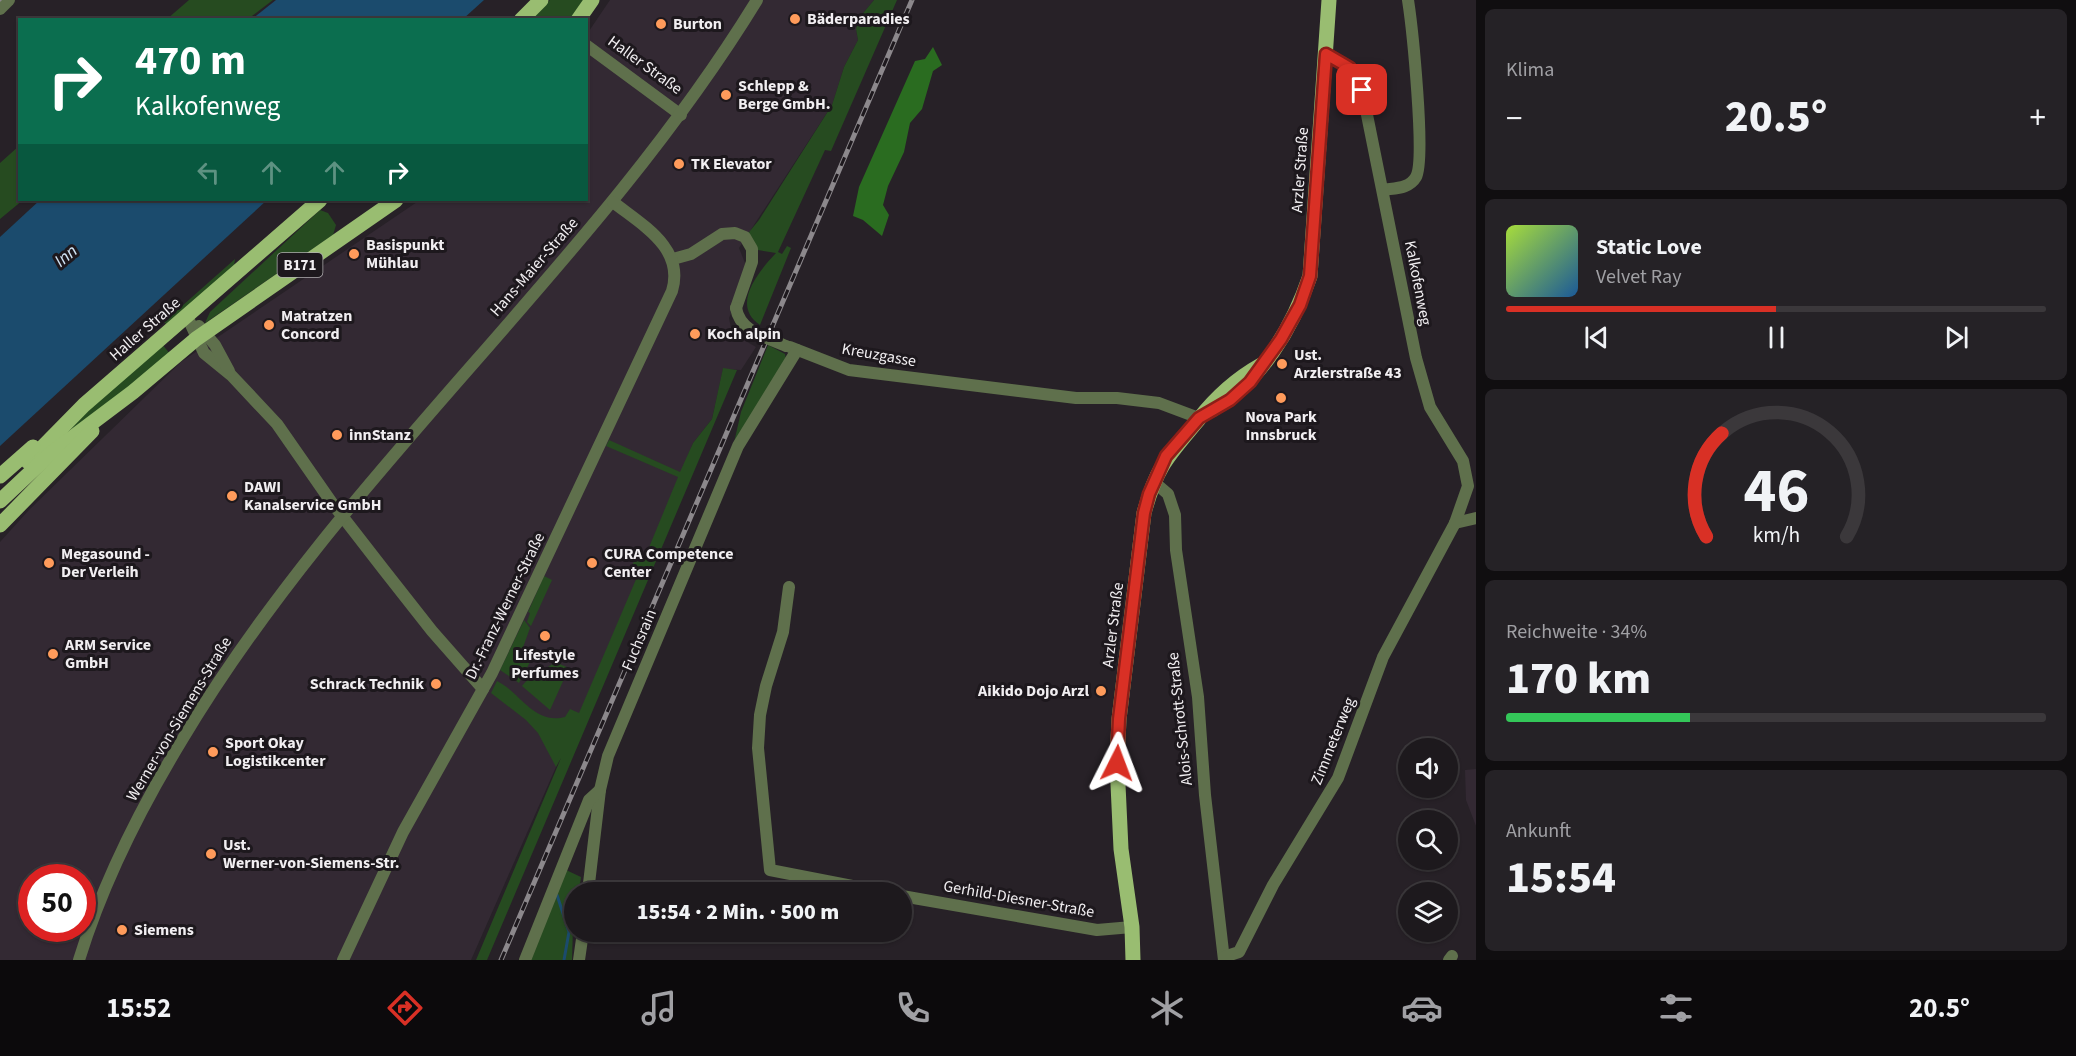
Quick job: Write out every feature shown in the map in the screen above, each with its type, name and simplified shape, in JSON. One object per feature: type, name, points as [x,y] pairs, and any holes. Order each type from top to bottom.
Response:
[{"type":"main road","points":[[523,18],[541,0]]},
{"type":"main road","points":[[579,18],[592,0]]},
{"type":"main road","name":"Arzler Straße","points":[[1133,960],[1132,927],[1122,858],[1117,795],[1119,719],[1144,513],[1154,482],[1166,456],[1199,418],[1230,400],[1250,382],[1281,339],[1300,305],[1310,276],[1329,0]]},
{"type":"main road","name":"B171","points":[[0,501],[69,439],[119,403],[201,335],[340,231],[394,201]]},
{"type":"main road","name":"Haller Straße","points":[[0,492],[84,405],[321,204]]},
{"type":"main road","name":"B171","points":[[0,525],[119,403]]},
{"type":"main road","points":[[0,476],[84,405]]},
{"type":"street","points":[[0,9],[9,0]]},
{"type":"street","name":"Hans-Maier-Straße","points":[[341,515],[613,202],[681,115],[721,59],[757,0]]},
{"type":"street","points":[[1383,190],[1407,186],[1417,176],[1420,141],[1408,0]]},
{"type":"street","name":"Haller Straße","points":[[588,46],[681,115]]},
{"type":"street","name":"Kalkofenweg","points":[[1326,54],[1350,68],[1362,90],[1416,358],[1430,407],[1463,461],[1468,486],[1455,524]]},
{"type":"street","points":[[613,202],[660,241],[673,259]]},
{"type":"street","name":"Kreuzgasse","points":[[673,259],[691,254],[722,234],[735,233],[745,237],[752,249],[752,262],[736,308],[744,326],[849,370],[1076,398],[1117,398],[1159,403],[1199,418]]},
{"type":"street","name":"Dr.-Franz-Werner-Straße","points":[[343,960],[403,832],[483,689],[672,291],[676,274],[673,259]]},
{"type":"street","points":[[187,316],[231,375],[277,424],[341,515],[432,631],[483,689]]},
{"type":"street","name":"Fuchsrain","points":[[589,882],[600,790],[608,756],[738,446],[792,348]]},
{"type":"street","name":"Alois-Schrott-Straße","points":[[1154,482],[1168,494],[1175,515],[1176,550],[1198,696],[1205,795],[1224,958]]},
{"type":"street","name":"Werner-von-Siemens-Straße","points":[[79,960],[105,889],[166,765],[242,644],[341,515]]},
{"type":"street","points":[[1455,524],[1476,518]]},
{"type":"street","name":"Zimmeterweg","points":[[1224,958],[1239,952],[1273,885],[1334,788],[1383,657],[1455,524]]},
{"type":"street","points":[[789,587],[783,632],[766,686],[760,715],[758,748],[770,870],[832,882]]},
{"type":"street","points":[[525,960],[589,800],[600,790]]},
{"type":"street","name":"Gerhild-Diesner-Straße","points":[[912,898],[1097,930],[1132,927]]},
{"type":"street","points":[[579,960],[582,942]]},
{"type":"shaded area","points":[[610,0],[874,0],[859,18],[856,29],[858,40],[844,67],[832,105],[739,248],[745,263],[745,281],[729,318],[732,333],[756,347],[741,370],[723,369],[712,419],[693,443],[611,642],[471,960],[0,960],[0,542],[29,510],[181,362],[419,201],[588,201],[588,33]]},
{"type":"shaded area","points":[[1476,769],[1476,826],[1466,800],[1465,770]]},
{"type":"green space","points":[[189,0],[273,0],[249,18],[168,18]]},
{"type":"green space","points":[[550,0],[585,0],[572,18],[532,18]]},
{"type":"green space","points":[[874,0],[897,0],[831,151],[825,150],[778,252],[782,254],[787,246],[791,248],[760,325],[751,317],[747,308],[747,298],[756,278],[776,253],[752,249],[745,237],[759,220],[832,105],[844,67],[858,40],[856,29],[859,18]]},
{"type":"green space","points":[[933,47],[942,65],[933,71],[922,109],[910,123],[904,152],[888,186],[883,205],[889,215],[882,236],[863,220],[853,216],[859,187],[915,61],[925,59]]},
{"type":"green space","points":[[18,147],[18,201],[22,201],[0,219],[0,163]]},
{"type":"green space","points":[[320,210],[328,213],[336,225],[333,235],[205,323],[210,312]]},
{"type":"green space","points":[[235,259],[234,266],[166,324],[164,322]]},
{"type":"green space","points":[[162,344],[170,354],[69,435],[55,440]]},
{"type":"green space","points":[[768,345],[785,354],[786,360],[733,447],[741,412]]},
{"type":"green space","points":[[723,368],[737,370],[487,960],[476,960],[561,758],[556,767],[538,733],[526,720],[491,693],[497,681],[536,712],[545,716],[565,717],[570,709],[579,713],[637,577],[629,573],[635,559],[643,562],[678,477],[606,446],[609,440],[680,472],[693,443],[712,419]]},
{"type":"green space","points":[[544,576],[552,580],[531,626],[527,622],[530,613],[528,612]]},
{"type":"green space","points":[[524,620],[530,628],[521,653],[530,662],[519,683],[500,670]]},
{"type":"green space","points":[[555,662],[569,668],[550,710],[522,686]]},
{"type":"green space","points":[[566,870],[581,877],[580,882],[564,882],[564,942],[573,942],[572,960],[529,960]]},
{"type":"water","points":[[276,0],[484,0],[464,18],[253,18]]},
{"type":"water","name":"Inn","points":[[39,201],[266,201],[0,446],[0,237]]},
{"type":"waterway","points":[[557,895],[569,932],[564,960]]},
{"type":"railway","points":[[501,960],[912,0]]},
{"type":"place","name":"Bäderparadies","points":[[795,19]]},
{"type":"place","name":"Burton","points":[[661,24]]},
{"type":"place","name":"Schlepp & Berge GmbH.","points":[[726,95]]},
{"type":"place","name":"TK Elevator","points":[[679,164]]},
{"type":"place","name":"Basispunkt Mühlau","points":[[354,254]]},
{"type":"place","name":"Matratzen Concord","points":[[269,325]]},
{"type":"place","name":"Koch alpin","points":[[695,334]]},
{"type":"place","name":"Ust. Arzlerstraße 43","points":[[1282,364]]},
{"type":"place","name":"Nova Park Innsbruck","points":[[1281,398]]},
{"type":"place","name":"innStanz","points":[[337,435]]},
{"type":"place","name":"DAWI Kanalservice GmbH","points":[[232,496]]},
{"type":"place","name":"Megasound - Der Verleih","points":[[49,563]]},
{"type":"place","name":"CURA Competence Center","points":[[592,563]]},
{"type":"place","name":"Lifestyle Perfumes","points":[[545,636]]},
{"type":"place","name":"ARM Service GmbH","points":[[53,654]]},
{"type":"place","name":"Schrack Technik","points":[[436,684]]},
{"type":"place","name":"Aikido Dojo Arzl","points":[[1101,691]]},
{"type":"place","name":"Sport Okay Logistikcenter","points":[[213,752]]},
{"type":"place","name":"Ust. Werner-von-Siemens-Str.","points":[[211,854]]},
{"type":"place","name":"Siemens","points":[[122,930]]},
{"type":"route","points":[[1117,763],[1119,719],[1131,636],[1144,513],[1149,494],[1166,456],[1179,439],[1199,418],[1230,400],[1250,382],[1281,339],[1300,305],[1310,276],[1326,54],[1350,68],[1362,90]]}]
